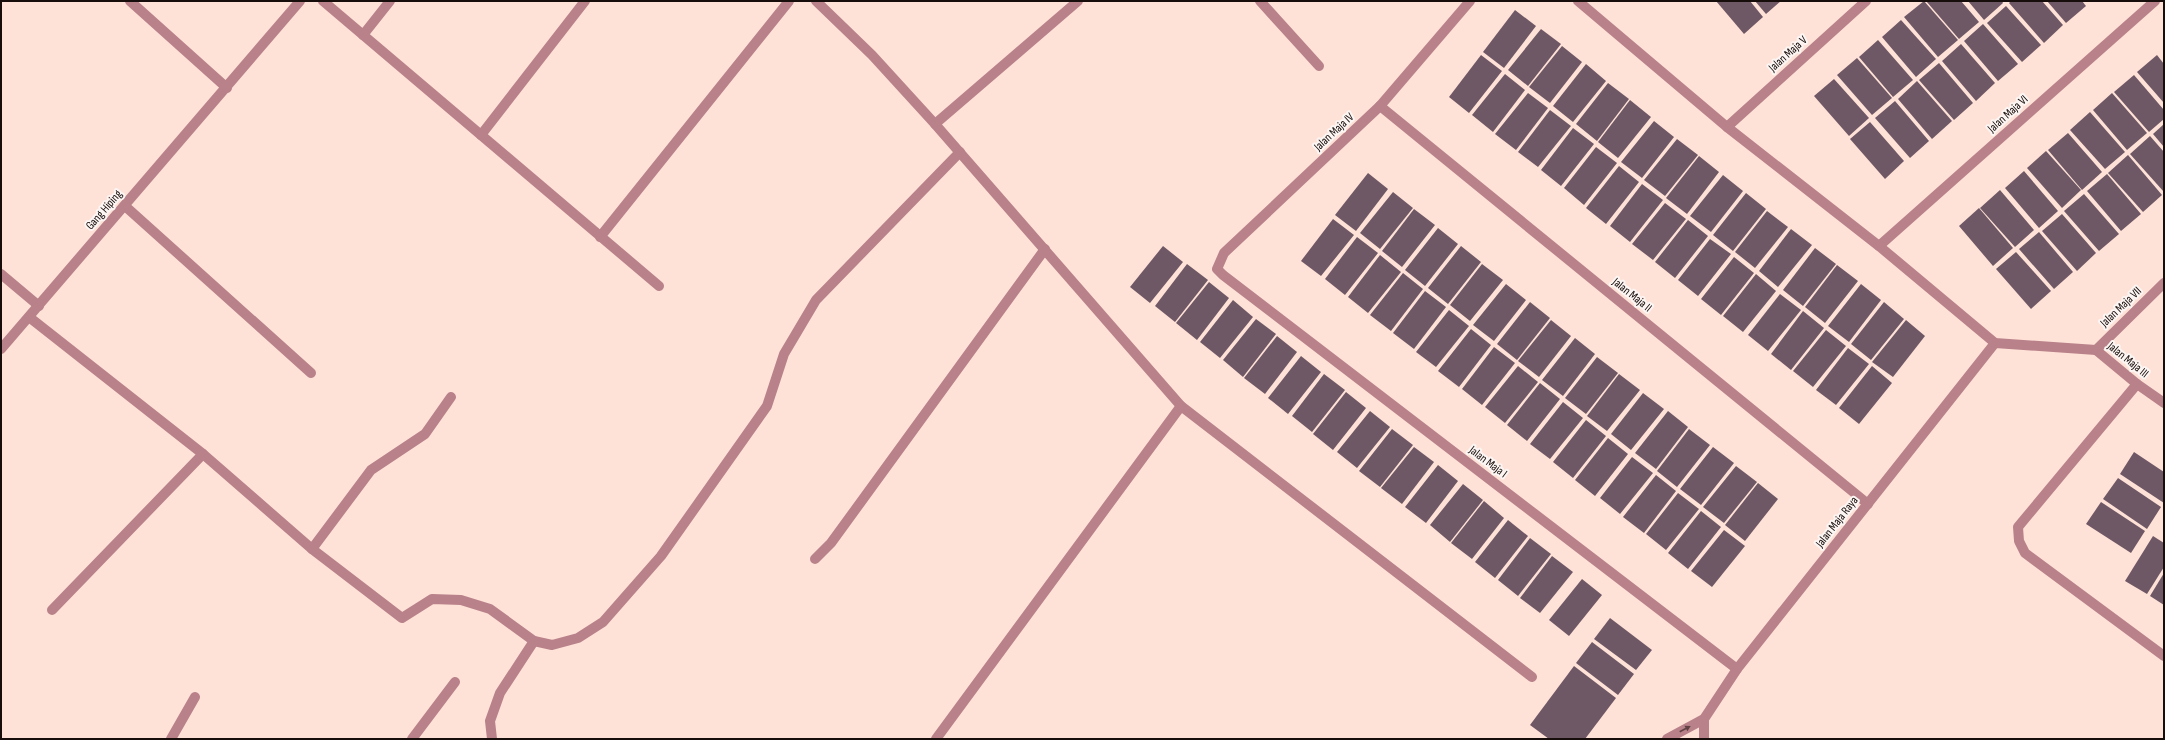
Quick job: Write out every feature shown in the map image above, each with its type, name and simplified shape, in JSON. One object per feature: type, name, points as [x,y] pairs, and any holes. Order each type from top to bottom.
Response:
[{"type":"street","points":[[130,1],[227,88]]},
{"type":"street","name":"Gang Hiping","points":[[1,349],[227,88],[300,1]]},
{"type":"street","points":[[323,1],[659,286]]},
{"type":"street","points":[[363,35],[390,1]]},
{"type":"street","points":[[481,135],[585,1]]},
{"type":"street","points":[[600,237],[789,1]]},
{"type":"street","points":[[816,1],[872,55],[935,124],[1181,406],[1532,677]]},
{"type":"street","points":[[935,124],[1078,1]]},
{"type":"street","points":[[1260,1],[1319,66]]},
{"type":"street","name":"Jalan Maja IV","points":[[1223,276],[1217,269],[1224,253],[1380,106],[1470,1]]},
{"type":"street","points":[[1578,1],[1727,127],[1879,246],[1995,343],[2096,350]]},
{"type":"street","name":"Jalan Maja V","points":[[1727,127],[1866,1]]},
{"type":"street","name":"Jalan Maja VI","points":[[1879,246],[2155,1]]},
{"type":"street","name":"Jalan Maja II","points":[[1380,106],[1868,504]]},
{"type":"street","points":[[29,317],[203,454],[312,549],[402,618],[432,599],[460,600],[490,609],[534,641],[552,645],[578,638],[603,622],[656,562],[767,406],[784,354],[816,300],[960,152]]},
{"type":"street","points":[[125,206],[311,373]]},
{"type":"street","points":[[815,559],[830,543],[1045,249]]},
{"type":"street","points":[[1,274],[39,306]]},
{"type":"street","name":"Jalan Maja I","points":[[1223,276],[1737,668]]},
{"type":"street","name":"Jalan Maja VII","points":[[2096,350],[2164,283]]},
{"type":"street","name":"Jalan Maja Raya","points":[[1704,719],[1737,668],[1995,343]]},
{"type":"street","name":"Jalan Maja III","points":[[2096,350],[2137,384],[2164,403]]},
{"type":"street","points":[[2137,384],[2018,527],[2019,541],[2025,553],[2164,656]]},
{"type":"street","points":[[312,549],[371,470],[425,434],[451,397]]},
{"type":"street","points":[[936,739],[1181,406]]},
{"type":"street","points":[[52,610],[203,454]]},
{"type":"street","points":[[492,739],[490,720],[500,693],[534,641]]},
{"type":"street","points":[[412,739],[455,682]]},
{"type":"street","points":[[171,739],[196,697]]},
{"type":"street","points":[[1667,739],[1704,719],[1704,739]]},
{"type":"building","points":[[1716,1],[1750,1],[1763,17],[1744,34]]},
{"type":"building","points":[[1755,1],[1781,1],[1766,14]]},
{"type":"building","points":[[1924,1],[1958,40],[1938,57],[1904,17]]},
{"type":"building","points":[[1926,1],[1961,1],[1979,22],[1959,39]]},
{"type":"building","points":[[1968,1],[2002,1],[2003,3],[1984,20]]},
{"type":"building","points":[[2011,1],[2042,1],[2063,25],[2044,43],[2009,3]]},
{"type":"building","points":[[2047,1],[2082,1],[2086,6],[2066,23]]},
{"type":"building","points":[[2006,6],[2041,45],[2022,62],[1987,23]]},
{"type":"building","points":[[1515,10],[1536,26],[1504,68],[1483,52]]},
{"type":"building","points":[[1901,20],[1936,59],[1916,77],[1882,37]]},
{"type":"building","points":[[1983,24],[2018,64],[1998,81],[1964,41]]},
{"type":"building","points":[[1541,29],[1561,44],[1528,86],[1508,70]]},
{"type":"building","points":[[1878,40],[1913,80],[1893,97],[1859,57]]},
{"type":"building","points":[[1961,44],[1995,83],[1976,101],[1942,61]]},
{"type":"building","points":[[1562,46],[1582,62],[1550,103],[1529,87]]},
{"type":"building","points":[[1481,55],[1502,71],[1469,113],[1449,97]]},
{"type":"building","points":[[2157,55],[2164,64],[2164,103],[2137,72]]},
{"type":"building","points":[[1857,58],[1892,98],[1872,115],[1837,75]]},
{"type":"building","points":[[1939,63],[1973,103],[1954,120],[1919,80]]},
{"type":"building","points":[[1586,64],[1606,81],[1573,122],[1553,106]]},
{"type":"building","points":[[1505,74],[1525,90],[1493,132],[1472,115]]},
{"type":"building","points":[[2134,75],[2164,110],[2164,119],[2149,132],[2114,92]]},
{"type":"building","points":[[1834,79],[1869,118],[1849,136],[1814,96]]},
{"type":"building","points":[[1917,81],[1952,121],[1932,139],[1898,99]]},
{"type":"building","points":[[1608,83],[1629,99],[1597,141],[1576,124]]},
{"type":"building","points":[[1528,93],[1548,108],[1516,150],[1495,134]]},
{"type":"building","points":[[2112,93],[2147,133],[2127,150],[2093,110]]},
{"type":"building","points":[[1630,100],[1651,117],[1618,158],[1598,142]]},
{"type":"building","points":[[1895,101],[1929,141],[1910,158],[1875,118]]},
{"type":"building","points":[[1550,110],[1571,126],[1538,167],[1518,152]]},
{"type":"building","points":[[2090,112],[2125,152],[2105,169],[2070,130]]},
{"type":"building","points":[[1654,121],[1674,137],[1642,178],[1621,162]]},
{"type":"building","points":[[1870,122],[1904,161],[1885,179],[1850,139]]},
{"type":"building","points":[[2164,124],[2164,147],[2153,134]]},
{"type":"building","points":[[1573,128],[1594,144],[1561,186],[1541,170]]},
{"type":"building","points":[[2068,133],[2102,172],[2082,190],[2048,150]]},
{"type":"building","points":[[2150,136],[2164,152],[2164,192],[2130,154]]},
{"type":"building","points":[[1677,139],[1698,155],[1665,196],[1644,180]]},
{"type":"building","points":[[1596,147],[1617,163],[1584,205],[1564,188]]},
{"type":"building","points":[[2046,151],[2081,190],[2062,208],[2027,168]]},
{"type":"building","points":[[2128,155],[2162,195],[2143,212],[2108,173]]},
{"type":"building","points":[[1699,156],[1719,172],[1687,214],[1666,198]]},
{"type":"building","points":[[1619,166],[1639,182],[1606,224],[1586,208]]},
{"type":"building","points":[[2024,171],[2058,211],[2039,228],[2005,188]]},
{"type":"building","points":[[1368,173],[1388,189],[1356,231],[1335,215]]},
{"type":"building","points":[[2107,174],[2141,214],[2121,231],[2087,191]]},
{"type":"building","points":[[1723,175],[1743,191],[1711,232],[1690,216]]},
{"type":"building","points":[[1642,184],[1663,200],[1630,242],[1610,226]]},
{"type":"building","points":[[2000,190],[2034,230],[2015,247],[1980,208]]},
{"type":"building","points":[[1393,192],[1413,208],[1380,249],[1360,233]]},
{"type":"building","points":[[1746,193],[1766,209],[1733,251],[1713,235]]},
{"type":"building","points":[[2084,194],[2119,234],[2099,251],[2064,211]]},
{"type":"building","points":[[1665,203],[1686,219],[1653,260],[1632,244]]},
{"type":"building","points":[[1979,208],[2013,248],[1993,266],[1959,226]]},
{"type":"building","points":[[1414,209],[1435,225],[1402,267],[1382,251]]},
{"type":"building","points":[[1767,211],[1788,227],[1755,268],[1735,252]]},
{"type":"building","points":[[2062,214],[2096,253],[2077,271],[2042,231]]},
{"type":"building","points":[[1333,219],[1354,235],[1321,276],[1301,261]]},
{"type":"building","points":[[1688,220],[1708,236],[1675,278],[1655,262]]},
{"type":"building","points":[[1438,228],[1458,244],[1425,286],[1405,270]]},
{"type":"building","points":[[1791,229],[1812,245],[1778,287],[1759,271]]},
{"type":"building","points":[[2039,232],[2073,272],[2054,289],[2019,249]]},
{"type":"building","points":[[1357,237],[1378,253],[1345,295],[1325,279]]},
{"type":"building","points":[[1710,239],[1731,254],[1698,296],[1678,280]]},
{"type":"building","points":[[1163,246],[1183,262],[1150,303],[1130,287]]},
{"type":"building","points":[[1461,246],[1481,262],[1448,304],[1428,288]]},
{"type":"building","points":[[1815,248],[1836,264],[1803,306],[1783,290]]},
{"type":"building","points":[[2016,252],[2051,291],[2031,309],[1996,269]]},
{"type":"building","points":[[1380,255],[1401,272],[1368,313],[1348,297]]},
{"type":"building","points":[[1734,257],[1754,273],[1721,315],[1701,299]]},
{"type":"building","points":[[1187,264],[1208,280],[1175,322],[1155,306]]},
{"type":"building","points":[[1482,264],[1503,280],[1470,321],[1450,305]]},
{"type":"building","points":[[1837,265],[1858,281],[1825,323],[1805,307]]},
{"type":"building","points":[[1403,273],[1423,289],[1391,331],[1370,315]]},
{"type":"building","points":[[1756,274],[1776,291],[1743,332],[1723,316]]},
{"type":"building","points":[[1209,282],[1229,298],[1197,340],[1176,323]]},
{"type":"building","points":[[1506,284],[1526,300],[1494,341],[1473,325]]},
{"type":"building","points":[[1861,284],[1881,300],[1849,342],[1828,326]]},
{"type":"building","points":[[1425,291],[1446,307],[1414,349],[1393,333]]},
{"type":"building","points":[[1780,294],[1801,310],[1768,351],[1748,335]]},
{"type":"building","points":[[1233,300],[1253,317],[1220,358],[1200,342]]},
{"type":"building","points":[[1530,302],[1550,318],[1517,360],[1497,344]]},
{"type":"building","points":[[1884,302],[1904,319],[1871,360],[1851,344]]},
{"type":"building","points":[[1449,310],[1469,326],[1436,367],[1416,352]]},
{"type":"building","points":[[1803,311],[1824,328],[1791,370],[1771,354]]},
{"type":"building","points":[[1256,319],[1276,334],[1243,377],[1223,360]]},
{"type":"building","points":[[1551,320],[1571,336],[1539,377],[1518,361]]},
{"type":"building","points":[[1906,320],[1925,336],[1893,377],[1872,362]]},
{"type":"building","points":[[1471,329],[1491,345],[1459,387],[1438,371]]},
{"type":"building","points":[[1826,330],[1846,346],[1813,387],[1793,371]]},
{"type":"building","points":[[1277,336],[1297,352],[1265,394],[1244,378]]},
{"type":"building","points":[[1575,338],[1595,354],[1563,396],[1542,380]]},
{"type":"building","points":[[1494,347],[1515,363],[1482,405],[1462,389]]},
{"type":"building","points":[[1848,348],[1869,364],[1836,405],[1816,390]]},
{"type":"building","points":[[1301,356],[1321,372],[1288,414],[1268,398]]},
{"type":"building","points":[[1597,357],[1618,373],[1586,414],[1565,398]]},
{"type":"building","points":[[1518,366],[1538,382],[1505,423],[1485,407]]},
{"type":"building","points":[[1872,366],[1892,383],[1859,424],[1839,408]]},
{"type":"building","points":[[1324,374],[1345,390],[1312,432],[1292,416]]},
{"type":"building","points":[[1619,374],[1640,390],[1607,431],[1587,416]]},
{"type":"building","points":[[1540,383],[1560,399],[1527,441],[1507,425]]},
{"type":"building","points":[[1346,392],[1366,408],[1333,450],[1313,434]]},
{"type":"building","points":[[1643,393],[1664,409],[1631,450],[1611,434]]},
{"type":"building","points":[[1563,402],[1583,418],[1550,459],[1530,444]]},
{"type":"building","points":[[1370,411],[1390,427],[1357,468],[1337,452]]},
{"type":"building","points":[[1668,411],[1688,427],[1656,469],[1635,453]]},
{"type":"building","points":[[1586,420],[1606,436],[1573,478],[1553,462]]},
{"type":"building","points":[[1392,429],[1413,445],[1380,487],[1359,471]]},
{"type":"building","points":[[1689,429],[1710,445],[1677,487],[1657,471]]},
{"type":"building","points":[[1608,438],[1628,454],[1595,496],[1575,480]]},
{"type":"building","points":[[1414,447],[1434,462],[1402,504],[1381,488]]},
{"type":"building","points":[[1713,447],[1734,463],[1701,505],[1680,489]]},
{"type":"building","points":[[2134,452],[2164,472],[2164,503],[2120,474]]},
{"type":"building","points":[[1632,457],[1653,473],[1620,514],[1600,498]]},
{"type":"building","points":[[1438,465],[1458,481],[1426,523],[1405,507]]},
{"type":"building","points":[[1736,466],[1757,482],[1724,523],[1703,507]]},
{"type":"building","points":[[1656,475],[1676,491],[1644,533],[1623,517]]},
{"type":"building","points":[[2118,478],[2161,507],[2147,529],[2103,499]]},
{"type":"building","points":[[1758,483],[1778,499],[1745,541],[1725,525]]},
{"type":"building","points":[[1463,484],[1483,500],[1450,542],[1430,525]]},
{"type":"building","points":[[1678,493],[1699,509],[1666,550],[1646,534]]},
{"type":"building","points":[[1484,501],[1504,518],[1472,559],[1451,543]]},
{"type":"building","points":[[2101,502],[2145,531],[2131,553],[2086,524]]},
{"type":"building","points":[[1701,511],[1721,527],[1688,569],[1668,553]]},
{"type":"building","points":[[1508,520],[1528,536],[1495,578],[1475,562]]},
{"type":"building","points":[[1724,530],[1745,546],[1712,587],[1691,571]]},
{"type":"building","points":[[2153,536],[2164,543],[2164,567],[2147,594],[2125,581]]},
{"type":"building","points":[[1530,538],[1551,554],[1518,596],[1498,580]]},
{"type":"building","points":[[1552,556],[1573,572],[1540,613],[1520,598]]},
{"type":"building","points":[[2164,573],[2164,605],[2150,596]]},
{"type":"building","points":[[1582,579],[1602,595],[1569,636],[1549,620]]},
{"type":"building","points":[[1610,618],[1652,650],[1636,670],[1594,639]]},
{"type":"building","points":[[1592,642],[1634,674],[1618,695],[1576,663]]},
{"type":"building","points":[[1574,666],[1616,698],[1585,739],[1549,739],[1530,725]]}]
